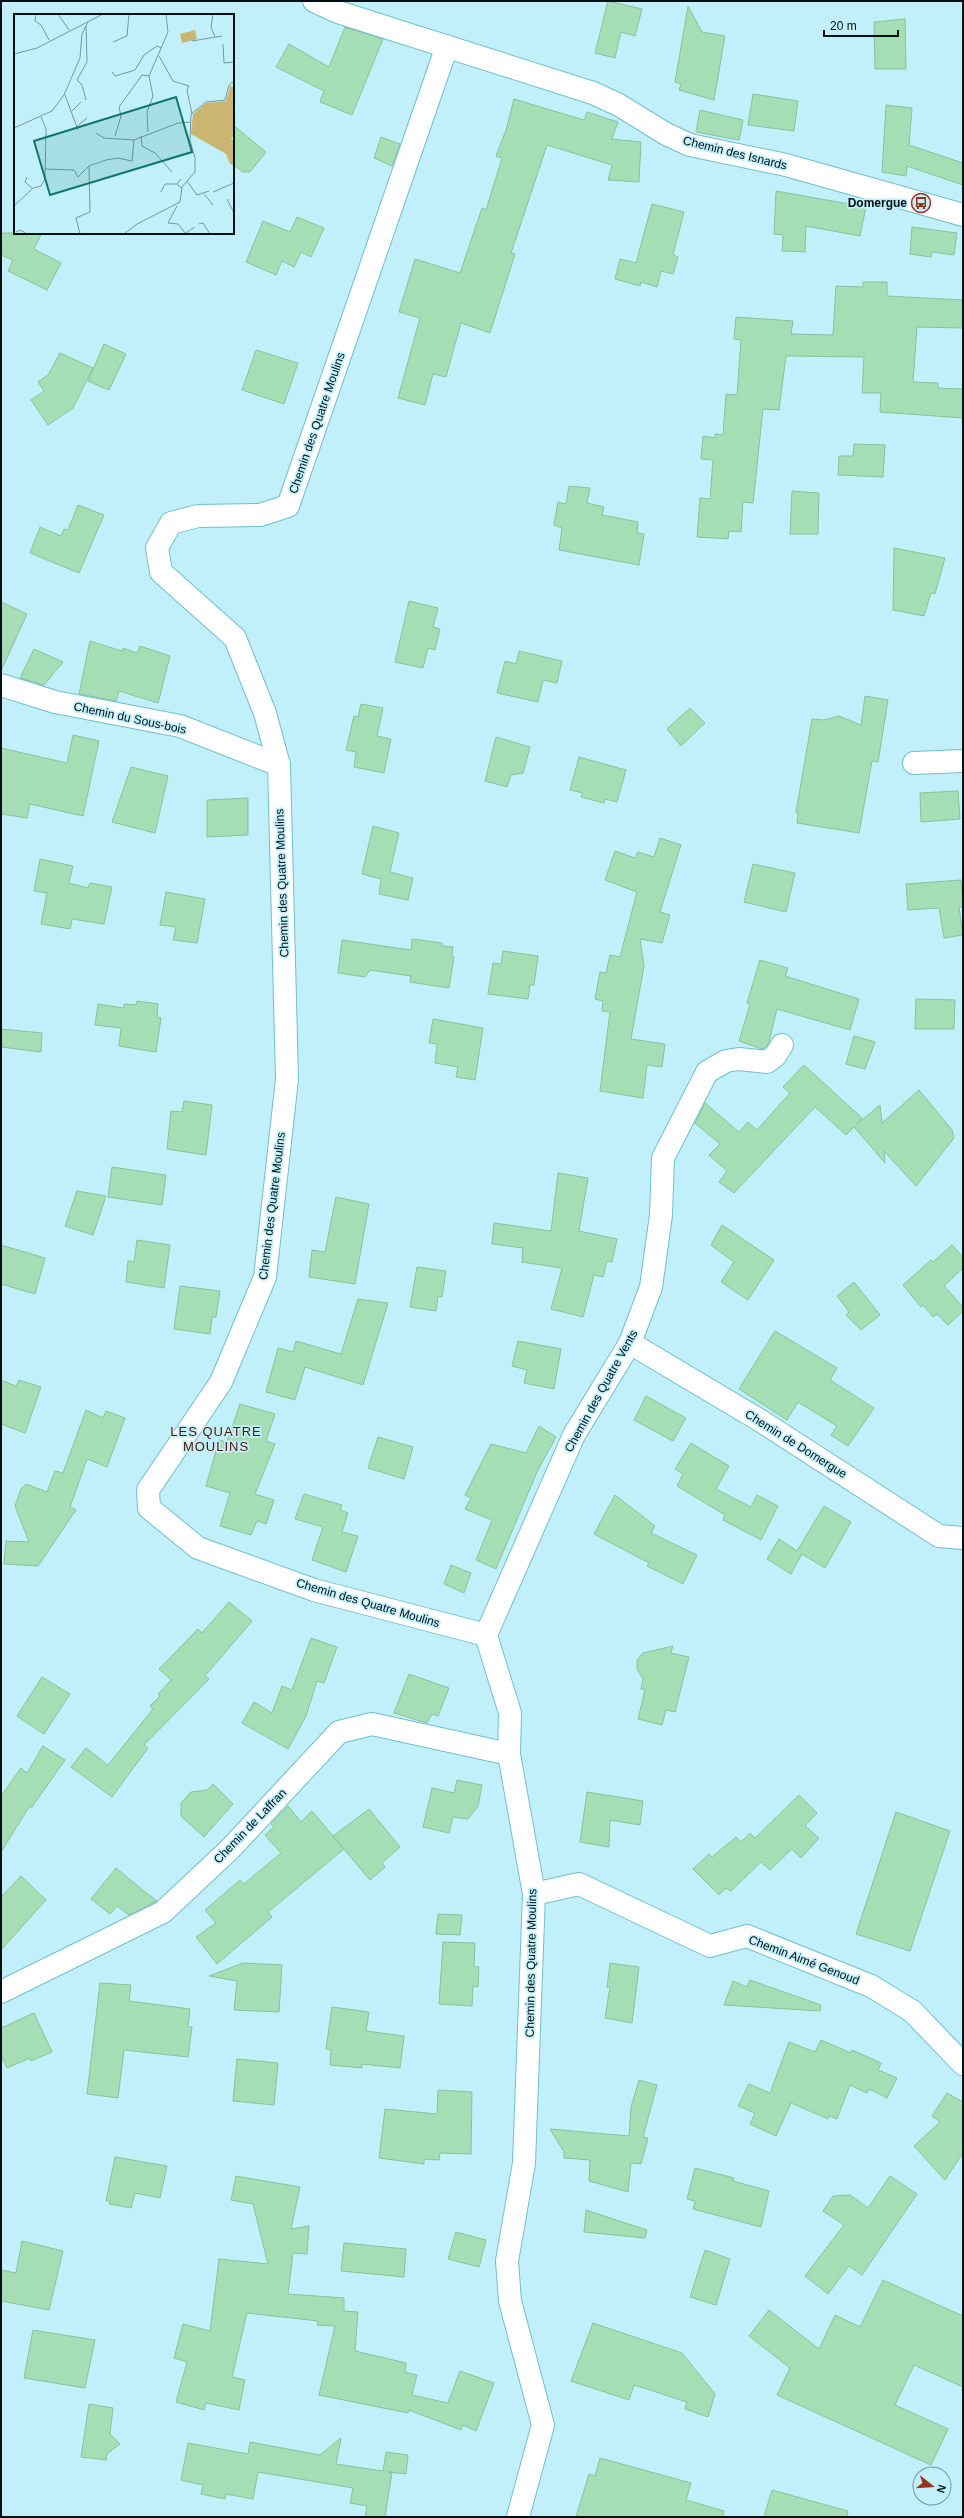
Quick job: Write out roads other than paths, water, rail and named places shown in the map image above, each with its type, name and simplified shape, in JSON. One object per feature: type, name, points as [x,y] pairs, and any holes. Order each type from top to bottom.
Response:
[{"type":"street","points":[[314,1],[338,12],[447,46]]},
{"type":"street","name":"Chemin des Isnards","points":[[447,46],[593,93],[619,105],[666,134],[690,145],[786,165],[963,216]]},
{"type":"street","name":"Chemin des Quatre Moulins","points":[[447,46],[288,506],[260,515],[198,516],[171,523],[157,548],[161,572],[235,638],[265,714],[279,765],[287,1079],[265,1277],[221,1382],[148,1490],[149,1508],[198,1548],[314,1590],[486,1635],[510,1713],[509,1754],[534,1894],[524,2163],[508,2261],[510,2301],[543,2425],[518,2517]]},
{"type":"street","name":"Chemin du Sous-bois","points":[[1,685],[55,702],[180,726],[279,765]]},
{"type":"street","points":[[914,763],[963,761]]},
{"type":"street","name":"Chemin des Quatre Vents","points":[[486,1635],[574,1436],[630,1343],[651,1287],[661,1215],[663,1158],[708,1072],[726,1061],[739,1059],[767,1062],[775,1056],[782,1045]]},
{"type":"street","name":"Chemin de Domergue","points":[[630,1343],[761,1421],[938,1536],[963,1538]]},
{"type":"street","name":"Chemin de Laffran","points":[[1,1992],[163,1912],[231,1848],[339,1732],[372,1724],[509,1754]]},
{"type":"street","name":"Chemin Aimé Genoud","points":[[534,1894],[579,1884],[710,1946],[747,1936],[871,1986],[912,2011],[963,2064]]},
{"type":"place","name":"Domergue","points":[[921,203]]},
{"type":"district","name":"LES QUATRE MOULINS","points":[[216,1438]]}]
